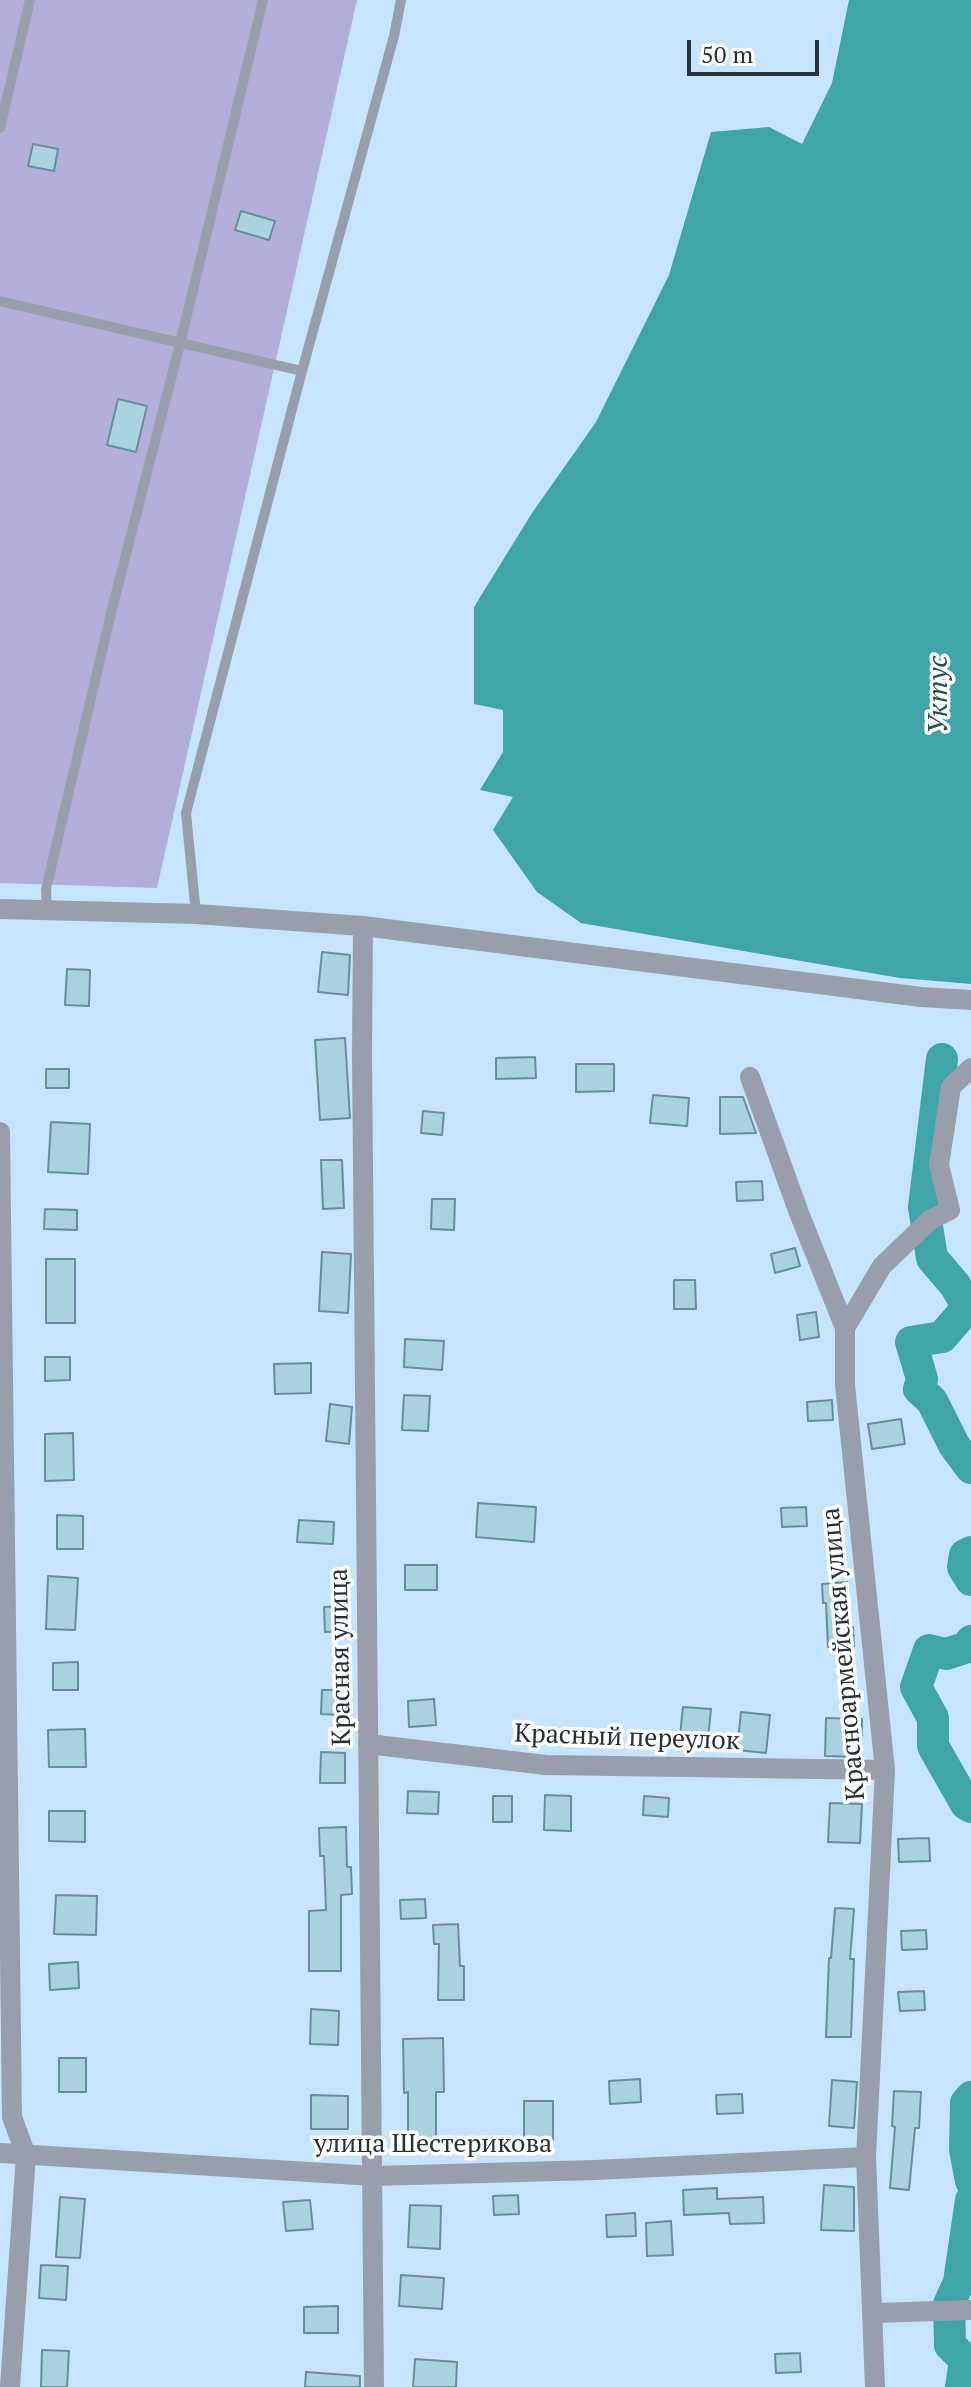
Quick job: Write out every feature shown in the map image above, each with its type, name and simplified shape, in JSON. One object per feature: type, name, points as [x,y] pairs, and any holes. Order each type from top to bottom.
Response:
[{"type":"street","points":[[0,909],[196,914],[363,926],[921,997],[971,1000]]},
{"type":"street","name":"Красная улица","points":[[363,926],[374,2387]]},
{"type":"street","points":[[845,1328],[882,1266],[930,1220],[950,1210],[939,1165],[951,1087],[971,1068]]},
{"type":"street","name":"Красноармейская улица","points":[[750,1077],[845,1328],[845,1385],[885,1770],[866,2157],[875,2387]]},
{"type":"street","points":[[0,1132],[12,2117],[26,2155],[10,2387]]},
{"type":"street","name":"Красный переулок","points":[[368,1744],[546,1765],[885,1770]]},
{"type":"street","name":"улица Шестерикова","points":[[0,2153],[374,2176],[595,2170],[866,2157]]},
{"type":"street","points":[[873,2313],[971,2310]]},
{"type":"lane","points":[[0,128],[30,0]]},
{"type":"lane","points":[[47,910],[46,889],[112,609],[263,0]]},
{"type":"lane","points":[[196,914],[186,813],[394,36],[401,0]]},
{"type":"lane","points":[[0,301],[302,371]]},
{"type":"shaded area","points":[[0,0],[357,0],[157,888],[0,883]]},
{"type":"water","points":[[849,0],[971,0],[971,984],[900,978],[581,923],[537,892],[493,830],[513,797],[480,790],[503,752],[503,710],[474,704],[474,607],[532,513],[596,422],[669,275],[711,132],[769,127],[802,144],[832,83]]},
{"type":"building","points":[[33,144],[58,149],[54,171],[28,166]]},
{"type":"building","points":[[241,211],[275,221],[269,240],[235,230]]},
{"type":"building","points":[[118,399],[147,406],[136,452],[107,445]]},
{"type":"building","points":[[322,952],[350,955],[348,995],[318,992]]},
{"type":"building","points":[[67,969],[90,970],[89,1006],[65,1005]]},
{"type":"building","points":[[345,1038],[350,1118],[320,1120],[315,1040]]},
{"type":"building","points":[[535,1057],[536,1078],[496,1079],[496,1058]]},
{"type":"building","points":[[576,1064],[614,1064],[614,1091],[576,1092]]},
{"type":"building","points":[[46,1069],[69,1069],[69,1088],[46,1088]]},
{"type":"building","points":[[653,1095],[689,1098],[687,1126],[650,1123]]},
{"type":"building","points":[[720,1097],[743,1097],[756,1133],[720,1134]]},
{"type":"building","points":[[423,1111],[444,1113],[442,1135],[421,1133]]},
{"type":"building","points":[[51,1122],[90,1124],[88,1174],[48,1172]]},
{"type":"building","points":[[321,1160],[342,1160],[344,1208],[323,1209]]},
{"type":"building","points":[[762,1181],[763,1200],[737,1201],[736,1182]]},
{"type":"building","points":[[432,1199],[455,1199],[454,1230],[431,1229]]},
{"type":"building","points":[[45,1209],[77,1210],[77,1230],[44,1229]]},
{"type":"building","points":[[795,1248],[800,1266],[775,1273],[771,1254]]},
{"type":"building","points":[[322,1252],[351,1254],[348,1313],[319,1311]]},
{"type":"building","points":[[46,1259],[75,1259],[75,1323],[46,1323]]},
{"type":"building","points":[[674,1280],[695,1280],[696,1309],[674,1309]]},
{"type":"building","points":[[816,1312],[819,1337],[800,1340],[797,1315]]},
{"type":"building","points":[[405,1339],[444,1341],[442,1370],[404,1367]]},
{"type":"building","points":[[45,1357],[70,1357],[70,1380],[45,1381]]},
{"type":"building","points":[[311,1363],[311,1393],[275,1394],[274,1364]]},
{"type":"building","points":[[404,1395],[430,1396],[428,1431],[402,1430]]},
{"type":"building","points":[[832,1400],[833,1420],[808,1421],[807,1402]]},
{"type":"building","points":[[330,1404],[352,1407],[349,1444],[326,1441]]},
{"type":"building","points":[[901,1419],[905,1444],[872,1449],[868,1424]]},
{"type":"building","points":[[73,1433],[74,1480],[45,1481],[45,1434]]},
{"type":"building","points":[[478,1503],[536,1507],[534,1542],[476,1537]]},
{"type":"building","points":[[806,1507],[807,1526],[782,1527],[781,1508]]},
{"type":"building","points":[[57,1515],[83,1516],[83,1549],[57,1549]]},
{"type":"building","points":[[299,1520],[334,1522],[333,1544],[297,1542]]},
{"type":"building","points":[[405,1565],[437,1565],[437,1590],[405,1590]]},
{"type":"building","points":[[48,1576],[78,1578],[75,1630],[46,1629]]},
{"type":"building","points":[[847,1582],[849,1627],[853,1627],[854,1646],[828,1647],[822,1584]]},
{"type":"building","points":[[345,1606],[347,1631],[325,1632],[324,1607]]},
{"type":"building","points":[[78,1662],[78,1690],[53,1690],[53,1663]]},
{"type":"building","points":[[322,1690],[341,1690],[340,1715],[321,1714]]},
{"type":"building","points":[[434,1699],[436,1725],[409,1727],[408,1701]]},
{"type":"building","points":[[683,1707],[711,1709],[707,1748],[679,1745]]},
{"type":"building","points":[[741,1712],[770,1715],[766,1753],[737,1750]]},
{"type":"building","points":[[826,1718],[862,1719],[861,1757],[825,1756]]},
{"type":"building","points":[[85,1729],[86,1767],[49,1767],[48,1730]]},
{"type":"building","points":[[321,1752],[345,1753],[345,1783],[320,1783]]},
{"type":"building","points":[[408,1791],[439,1792],[438,1814],[407,1813]]},
{"type":"building","points":[[545,1795],[571,1796],[571,1831],[544,1830]]},
{"type":"building","points":[[493,1796],[512,1796],[512,1822],[493,1822]]},
{"type":"building","points":[[644,1796],[669,1798],[668,1817],[643,1815]]},
{"type":"building","points":[[830,1803],[862,1804],[860,1843],[828,1842]]},
{"type":"building","points":[[49,1811],[85,1811],[85,1842],[49,1841]]},
{"type":"building","points":[[346,1827],[347,1867],[351,1867],[352,1894],[341,1895],[341,1971],[309,1971],[309,1911],[326,1910],[324,1856],[320,1856],[319,1828]]},
{"type":"building","points":[[929,1838],[930,1861],[899,1862],[898,1839]]},
{"type":"building","points":[[56,1895],[97,1896],[96,1935],[54,1934]]},
{"type":"building","points":[[425,1899],[426,1918],[401,1919],[400,1900]]},
{"type":"building","points":[[835,1908],[854,1909],[850,1959],[854,1959],[851,2037],[826,2037],[829,1958]]},
{"type":"building","points":[[458,1924],[460,1966],[464,1966],[464,2000],[438,2000],[439,1944],[434,1944],[433,1925]]},
{"type":"building","points":[[926,1930],[927,1949],[902,1950],[901,1931]]},
{"type":"building","points":[[78,1962],[79,1988],[50,1990],[49,1964]]},
{"type":"building","points":[[924,1991],[925,2010],[900,2011],[898,1992]]},
{"type":"building","points":[[311,2009],[339,2011],[338,2045],[310,2044]]},
{"type":"building","points":[[443,2038],[444,2092],[436,2092],[436,2153],[408,2153],[408,2092],[404,2093],[403,2039]]},
{"type":"building","points":[[59,2058],[86,2058],[86,2092],[59,2092]]},
{"type":"building","points":[[640,2079],[641,2102],[610,2104],[609,2081]]},
{"type":"building","points":[[832,2080],[857,2082],[854,2128],[829,2126]]},
{"type":"building","points":[[894,2091],[921,2092],[909,2190],[890,2188],[895,2127],[892,2126]]},
{"type":"building","points":[[742,2094],[743,2113],[717,2114],[716,2095]]},
{"type":"building","points":[[311,2095],[348,2096],[348,2129],[311,2129]]},
{"type":"building","points":[[524,2101],[553,2101],[553,2140],[524,2140]]},
{"type":"building","points":[[824,2185],[854,2187],[854,2231],[821,2230]]},
{"type":"building","points":[[717,2188],[717,2199],[763,2197],[764,2223],[730,2224],[729,2213],[684,2215],[683,2190]]},
{"type":"building","points":[[518,2195],[519,2214],[494,2215],[493,2196]]},
{"type":"building","points":[[60,2197],[85,2199],[80,2258],[56,2257]]},
{"type":"building","points":[[310,2200],[313,2229],[286,2231],[283,2202]]},
{"type":"building","points":[[410,2205],[441,2206],[440,2249],[408,2247]]},
{"type":"building","points":[[635,2213],[636,2236],[607,2237],[606,2215]]},
{"type":"building","points":[[671,2221],[673,2255],[647,2256],[646,2223]]},
{"type":"building","points":[[41,2265],[68,2266],[66,2300],[39,2298]]},
{"type":"building","points":[[401,2275],[444,2278],[442,2309],[399,2306]]},
{"type":"building","points":[[338,2306],[338,2333],[304,2333],[304,2307]]},
{"type":"building","points":[[42,2350],[69,2351],[67,2387],[41,2387]]},
{"type":"building","points":[[800,2353],[801,2372],[776,2373],[775,2354]]},
{"type":"building","points":[[415,2359],[457,2362],[456,2387],[413,2387]]},
{"type":"building","points":[[306,2372],[360,2376],[360,2387],[305,2387]]},
{"type":"waterway","name":"Уктус","points":[[942,1059],[924,1207],[932,1258],[955,1285],[968,1307],[942,1337],[911,1342],[922,1379],[919,1389],[932,1401],[954,1445],[971,1468]]},
{"type":"waterway","name":"Уктус","points":[[971,1552],[965,1555],[963,1567],[971,1580]]},
{"type":"waterway","name":"Уктус","points":[[971,1641],[971,1646],[946,1654],[929,1650],[916,1687],[933,1718],[933,1746],[966,1804],[971,1807]]},
{"type":"waterway","name":"Уктус","points":[[971,2097],[966,2103],[965,2149],[971,2181]]},
{"type":"waterway","name":"Уктус","points":[[961,2387],[965,2360],[950,2345],[949,2304],[959,2282],[971,2200]]}]
